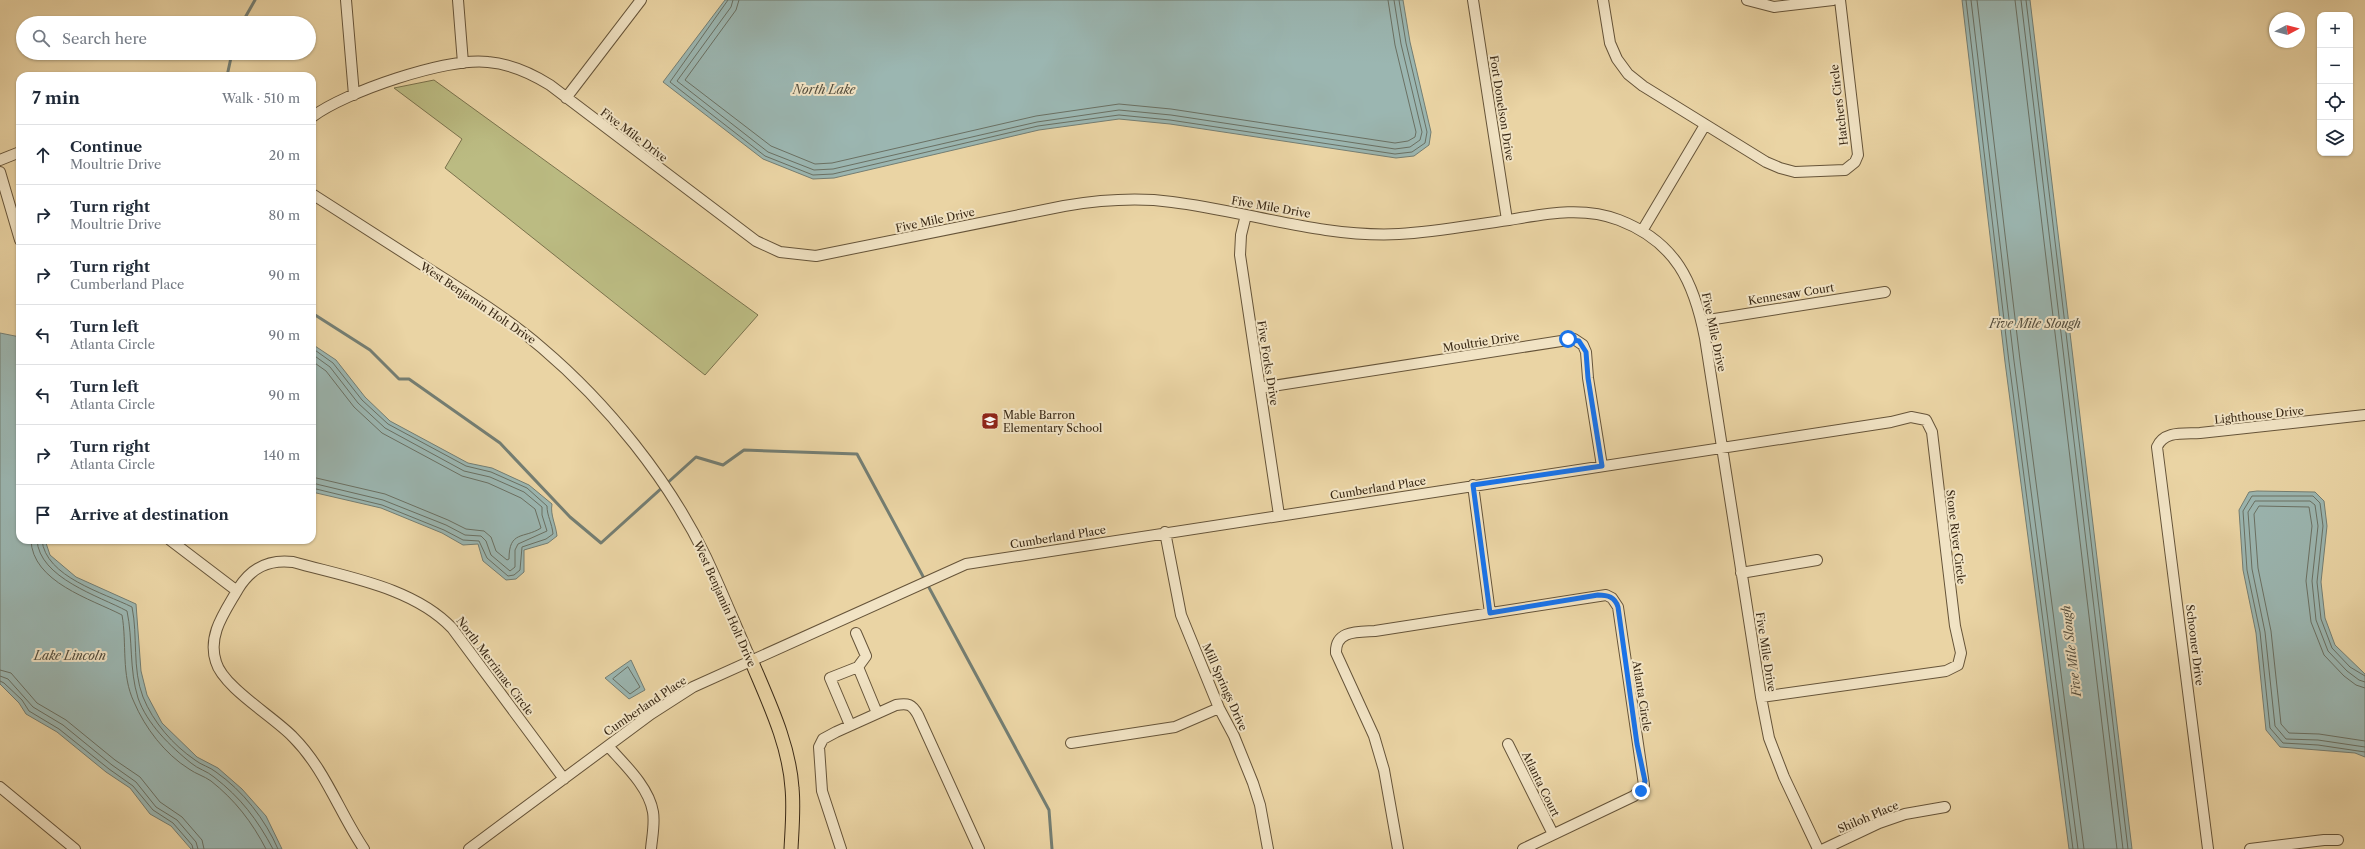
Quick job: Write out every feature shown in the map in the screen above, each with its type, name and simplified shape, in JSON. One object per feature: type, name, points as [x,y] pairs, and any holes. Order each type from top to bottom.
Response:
[{"type":"main road","name":"West Benjamin Holt Drive","points":[[751,660],[780,732],[787,757],[792,787],[791,849]]},
{"type":"street","points":[[346,0],[354,95]]},
{"type":"street","points":[[458,0],[463,63]]},
{"type":"street","points":[[566,98],[641,0]]},
{"type":"street","name":"Fort Donelson Drive","points":[[1473,0],[1507,220]]},
{"type":"street","name":"Hatchers Circle","points":[[1603,0],[1610,43],[1617,59],[1628,74],[1643,86],[1766,162],[1786,170],[1810,173],[1845,170],[1851,167],[1858,155],[1840,0]]},
{"type":"street","points":[[1747,0],[1774,7],[1833,0]]},
{"type":"street","name":"Five Mile Drive","points":[[316,115],[354,95],[423,71],[463,63],[487,61],[511,66],[538,78],[566,98],[741,232],[767,247],[792,255],[816,256],[1098,201],[1132,199],[1172,202],[1345,232],[1377,234],[1430,232],[1507,220],[1577,212],[1613,218],[1642,231],[1662,247],[1680,266],[1695,295],[1702,321],[1761,698],[1770,738],[1784,777],[1818,849]]},
{"type":"street","points":[[1642,231],[1705,124]]},
{"type":"street","points":[[0,160],[16,154]]},
{"type":"street","points":[[0,172],[16,226]]},
{"type":"street","name":"West Benjamin Holt Drive","points":[[316,197],[471,296],[516,327],[543,348],[594,398],[636,447],[681,514],[706,557],[751,660]]},
{"type":"street","name":"Five Forks Drive","points":[[1246,215],[1241,234],[1240,255],[1279,515]]},
{"type":"street","name":"Kennesaw Court","points":[[1702,321],[1885,292]]},
{"type":"street","name":"Moultrie Drive","points":[[1260,388],[1574,339],[1583,345],[1586,352],[1588,378],[1602,466]]},
{"type":"street","name":"Lighthouse Drive","points":[[2158,444],[2165,436],[2173,434],[2200,434],[2365,415]]},
{"type":"street","name":"Stone River Circle","points":[[1722,447],[1911,417],[1926,420],[1932,432],[1956,626],[1961,653],[1958,664],[1946,671],[1761,698]]},
{"type":"street","name":"Schooner Drive","points":[[2158,444],[2157,452],[2208,849]]},
{"type":"street","name":"Cumberland Place","points":[[469,849],[673,699],[751,660],[966,564],[1722,447]]},
{"type":"street","points":[[1473,485],[1490,613]]},
{"type":"street","name":"Mill Springs Drive","points":[[1165,532],[1181,615],[1219,708],[1234,736],[1253,783],[1260,805],[1266,849]]},
{"type":"street","points":[[175,544],[238,591]]},
{"type":"street","points":[[1741,573],[1817,560]]},
{"type":"street","name":"North Merrimac Circle","points":[[364,849],[317,765],[294,737],[228,682],[218,668],[213,650],[214,637],[222,618],[246,576],[256,568],[269,563],[284,561],[400,593],[421,603],[436,613],[452,628],[564,778]]},
{"type":"street","name":"Atlanta Circle","points":[[1398,849],[1384,770],[1366,717],[1338,659],[1336,648],[1338,642],[1348,633],[1606,595],[1612,598],[1618,607],[1644,786],[1634,796],[1523,849]]},
{"type":"street","points":[[850,725],[830,678],[858,667],[866,656],[856,633]]},
{"type":"street","points":[[858,667],[877,713]]},
{"type":"street","points":[[842,849],[822,791],[818,754],[823,739],[877,713],[896,705],[906,703],[913,706],[979,849]]},
{"type":"street","points":[[1071,742],[1175,727],[1219,708]]},
{"type":"street","name":"Atlanta Court","points":[[1508,744],[1552,834]]},
{"type":"street","points":[[608,746],[626,766],[649,799],[653,812],[651,849]]},
{"type":"street","points":[[2,792],[75,849]]},
{"type":"street","name":"Shiloh Place","points":[[1824,849],[1879,823],[1904,814],[1945,807]]},
{"type":"street","points":[[2250,849],[2324,840],[2338,840]]},
{"type":"green space","points":[[434,80],[758,315],[705,375],[445,168],[462,139],[394,88]]},
{"type":"water","name":"North Lake","points":[[725,0],[1403,0],[1410,42],[1431,132],[1429,145],[1414,156],[1396,158],[1170,124],[1119,119],[1039,130],[834,178],[813,179],[763,159],[663,82]]},
{"type":"water","name":"Five Mile Slough","points":[[1962,0],[2030,0],[2132,849],[2069,849],[2005,362]]},
{"type":"water","name":"Lake Lincoln","points":[[0,333],[16,336],[16,544],[46,544],[50,555],[76,577],[136,604],[141,671],[147,695],[162,723],[197,757],[218,768],[242,789],[266,816],[282,849],[191,849],[171,826],[150,814],[130,788],[106,772],[57,732],[26,714],[19,703],[0,684]]},
{"type":"water","points":[[316,347],[336,360],[365,397],[390,421],[468,463],[492,468],[529,485],[552,504],[552,512],[557,536],[548,543],[524,550],[524,572],[516,579],[506,580],[483,561],[478,544],[463,545],[442,533],[381,508],[316,493]]},
{"type":"water","points":[[2249,492],[2315,492],[2324,501],[2327,526],[2321,582],[2325,618],[2335,645],[2365,674],[2365,757],[2355,753],[2280,747],[2266,730],[2256,633],[2243,570],[2239,510]]},
{"type":"water","points":[[631,660],[645,690],[629,699],[605,678]]},
{"type":"waterway","points":[[246,16],[255,0]]},
{"type":"waterway","points":[[228,72],[230,60]]},
{"type":"waterway","points":[[316,316],[370,350],[399,379],[409,379],[500,443],[570,517],[601,543],[696,457],[723,465],[744,450],[857,454],[1049,810],[1052,849]]},
{"type":"place","name":"Mable Barron Elementary School","points":[[990,421]]},
{"type":"route","points":[[1568,339],[1579,341],[1585,348],[1588,378],[1602,466],[1473,485],[1490,613],[1598,595],[1606,595],[1617,603],[1620,633],[1637,744],[1645,781],[1641,791]]}]
